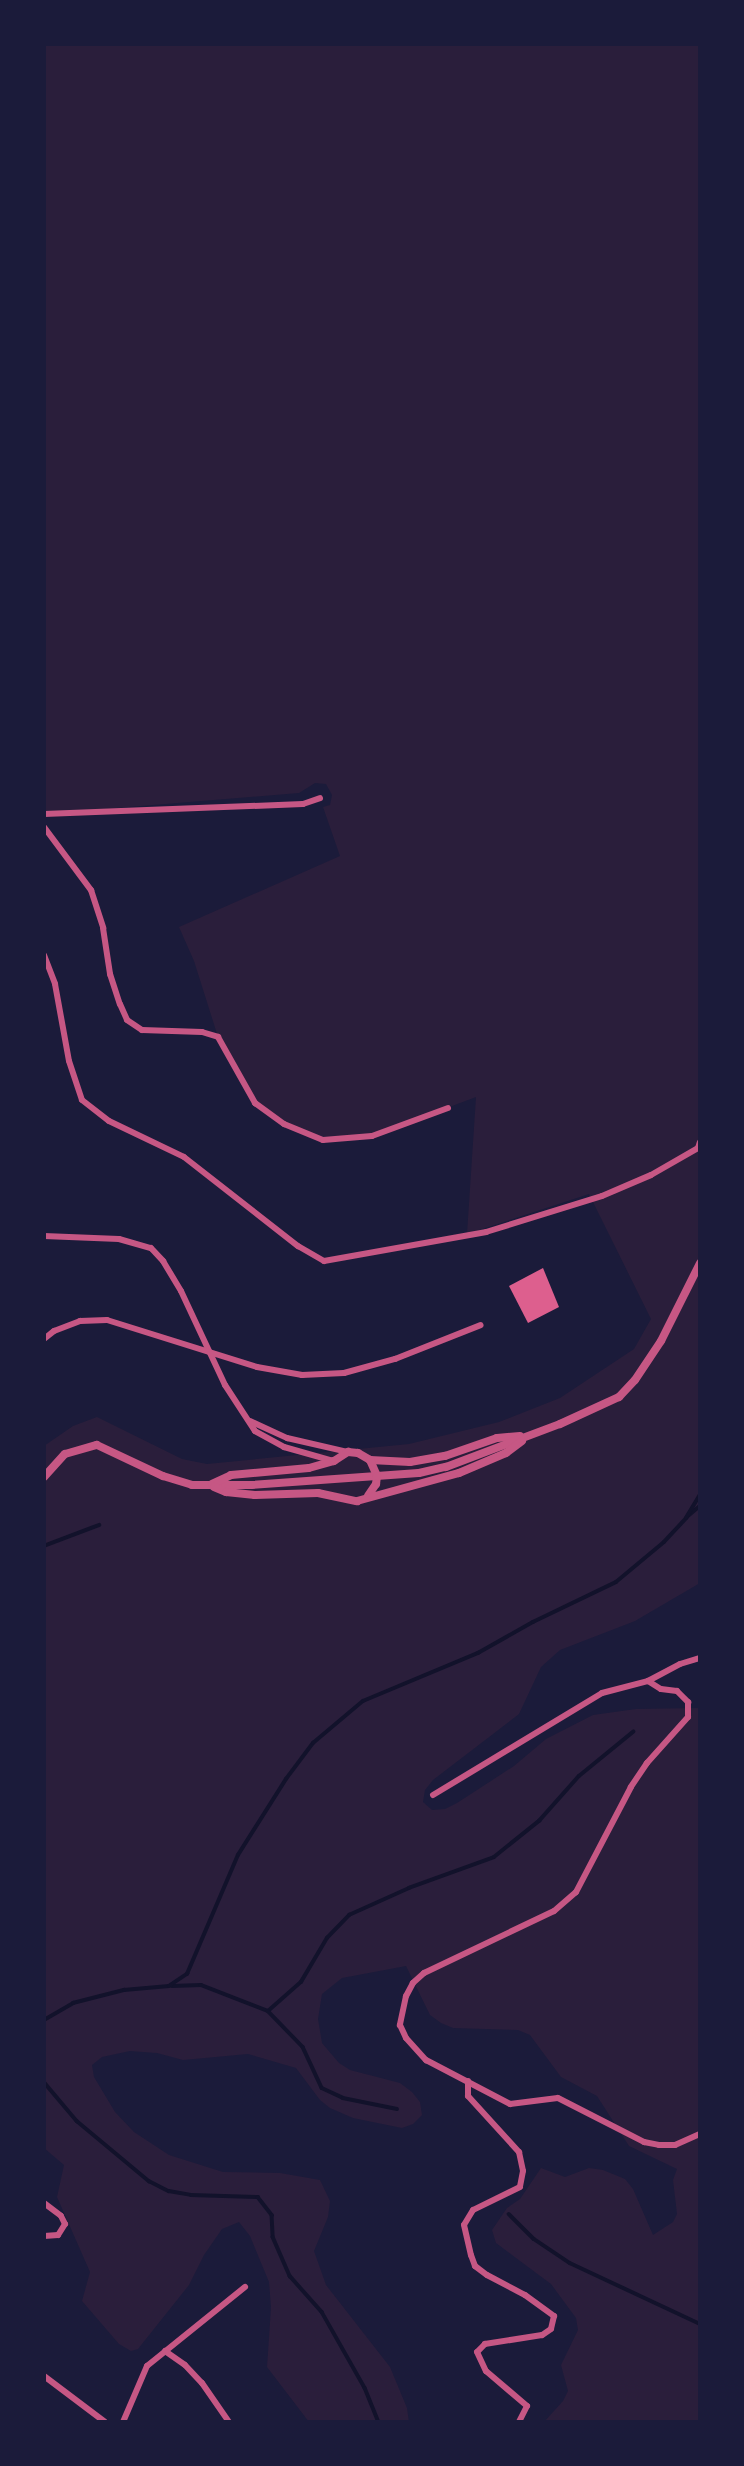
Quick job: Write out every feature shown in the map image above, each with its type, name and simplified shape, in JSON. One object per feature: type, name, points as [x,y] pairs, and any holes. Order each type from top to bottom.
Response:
[{"type":"street","points":[[44,814],[303,804],[320,798]]},
{"type":"street","points":[[44,827],[91,890],[103,928],[110,974],[127,1020],[142,1030],[202,1032],[218,1037],[255,1103],[284,1124],[323,1140],[372,1136],[448,1108]]},
{"type":"street","points":[[44,955],[55,984],[69,1061],[82,1100],[109,1121],[184,1157],[298,1247],[324,1261],[486,1232],[602,1196],[651,1175],[698,1148],[700,1142]]},
{"type":"street","points":[[44,1236],[119,1239],[151,1248],[163,1261],[181,1291],[210,1353],[255,1431],[269,1441],[334,1461]]},
{"type":"street","points":[[44,1478],[65,1454],[97,1445],[175,1481],[209,1485],[377,1476],[446,1467],[609,1404],[628,1390],[661,1341],[700,1263]]},
{"type":"street","points":[[44,1339],[54,1331],[80,1321],[107,1320],[257,1367],[302,1375],[344,1373],[395,1359],[481,1325]]},
{"type":"street","points":[[248,1420],[287,1438],[358,1453],[370,1460],[410,1462],[445,1457],[497,1438],[530,1435]]},
{"type":"street","points":[[209,1485],[235,1493],[308,1492],[350,1502],[459,1474],[506,1453],[530,1435]]},
{"type":"street","points":[[209,1485],[230,1475],[289,1471],[334,1461],[348,1452]]},
{"type":"street","points":[[366,1498],[372,1493],[377,1476],[370,1460]]},
{"type":"street","points":[[334,1461],[330,1479],[338,1497]]},
{"type":"street","points":[[433,1795],[602,1693],[648,1681],[680,1664],[700,1658]]},
{"type":"street","points":[[648,1681],[682,1696],[688,1702],[688,1717],[631,1787],[576,1892],[554,1911],[424,1973],[413,1983],[406,1996],[400,2025],[406,2038],[426,2060],[510,2104],[558,2098],[644,2142],[659,2145],[675,2145],[700,2134]]},
{"type":"street","points":[[468,2081],[468,2096],[519,2152],[523,2171],[520,2187],[473,2210],[464,2225],[475,2266],[525,2295],[554,2316],[551,2329],[542,2335],[485,2344],[477,2352],[486,2371],[527,2406],[519,2422]]},
{"type":"street","points":[[44,2203],[61,2216],[65,2224],[58,2235],[44,2236]]},
{"type":"street","points":[[122,2422],[147,2366],[245,2287]]},
{"type":"street","points":[[164,2351],[185,2365],[202,2383],[229,2422]]},
{"type":"street","points":[[44,2376],[105,2422]]},
{"type":"shaded area","points":[[44,44],[700,44],[700,1583],[635,1621],[560,1650],[541,1667],[519,1714],[433,1780],[425,1790],[423,1802],[432,1810],[445,1809],[457,1803],[514,1766],[546,1739],[593,1715],[636,1709],[700,1708],[700,2422],[544,2422],[563,2401],[568,2391],[561,2365],[578,2330],[576,2318],[551,2284],[496,2243],[492,2230],[507,2208],[520,2199],[541,2168],[565,2177],[589,2168],[603,2170],[625,2179],[633,2189],[653,2235],[673,2222],[677,2214],[673,2180],[677,2169],[629,2146],[597,2096],[561,2077],[530,2035],[518,2030],[453,2028],[430,2015],[406,1966],[342,1978],[322,1994],[318,2019],[322,2043],[339,2063],[350,2070],[400,2083],[420,2102],[422,2115],[413,2124],[402,2128],[353,2118],[330,2108],[320,2100],[296,2068],[248,2054],[183,2060],[157,2053],[130,2051],[102,2057],[92,2065],[94,2077],[115,2112],[134,2132],[169,2155],[223,2172],[280,2173],[320,2180],[330,2201],[328,2217],[314,2251],[326,2285],[390,2367],[407,2408],[409,2422],[309,2422],[267,2367],[271,2307],[269,2282],[250,2236],[239,2222],[222,2229],[204,2255],[189,2285],[138,2349],[131,2351],[119,2344],[82,2301],[90,2272],[57,2197],[64,2165],[44,2148],[44,1446],[73,1426],[97,1417],[182,1459],[207,1464],[409,1444],[499,1422],[560,1398],[634,1349],[651,1319],[589,1194],[467,1234],[476,1097],[372,1136],[323,1140],[284,1124],[255,1103],[218,1037],[194,961],[179,927],[340,856],[323,807],[330,805],[332,795],[326,784],[315,783],[299,793],[44,814]]},
{"type":"building","points":[[543,1268],[559,1307],[528,1323],[509,1286]]},
{"type":"waterway","points":[[44,2020],[73,2003],[124,1990],[169,1986],[187,1974],[238,1855],[286,1779],[313,1743],[363,1701],[478,1653],[533,1622],[616,1582],[664,1542],[686,1518],[700,1495]]},
{"type":"waterway","points":[[688,1516],[700,1506]]},
{"type":"waterway","points":[[44,1546],[99,1525]]},
{"type":"waterway","points":[[172,1986],[201,1985],[268,2011],[301,1982],[327,1938],[349,1915],[409,1888],[494,1857],[539,1821],[579,1776],[633,1732]]},
{"type":"waterway","points":[[268,2011],[303,2047],[322,2088],[343,2098],[397,2109]]},
{"type":"waterway","points":[[44,2082],[77,2121],[149,2181],[169,2191],[191,2195],[258,2197],[272,2215],[273,2237],[290,2276],[322,2312],[365,2388],[379,2422]]},
{"type":"waterway","points":[[509,2214],[534,2239],[570,2263],[700,2324]]}]
